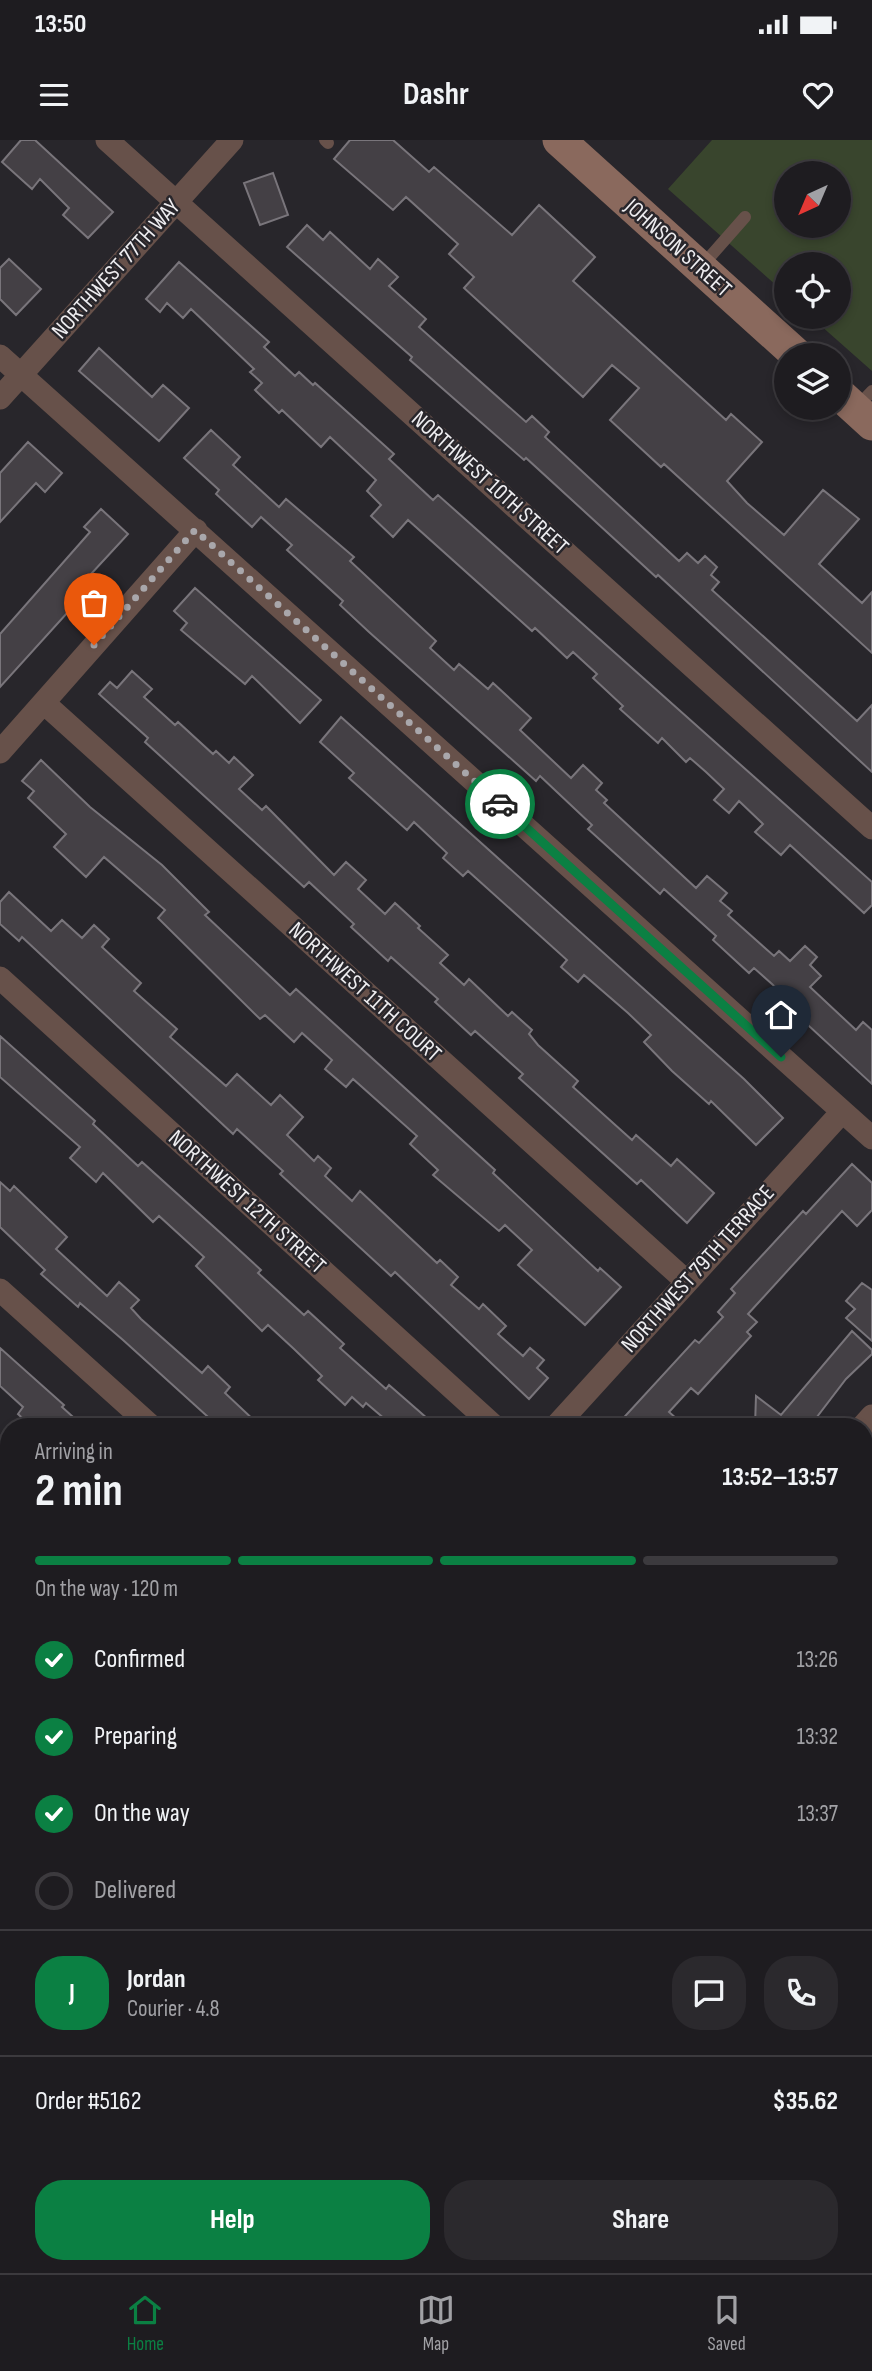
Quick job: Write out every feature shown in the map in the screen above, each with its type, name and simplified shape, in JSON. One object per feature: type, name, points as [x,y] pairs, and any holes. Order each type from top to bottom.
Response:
[{"type":"street","name":"NORTHWEST 10TH STREET","points":[[107,140],[872,828]]},
{"type":"street","name":"NORTHWEST 77TH WAY","points":[[0,398],[232,140]]},
{"type":"street","name":"JOHNSON STREET","points":[[559,140],[784,343]]},
{"type":"street","points":[[0,356],[872,1138]]},
{"type":"street","points":[[0,752],[195,530]]},
{"type":"street","name":"NORTHWEST 11TH COURT","points":[[44,703],[686,1281]]},
{"type":"street","name":"NORTHWEST 12TH STREET","points":[[0,978],[486,1418]]},
{"type":"street","name":"NORTHWEST 79TH TERRACE","points":[[563,1418],[842,1112]]},
{"type":"street","points":[[0,1290],[142,1418]]},
{"type":"lane","points":[[700,268],[745,217]]},
{"type":"green space","points":[[712,140],[872,140],[872,371],[851,352],[851,343],[840,343],[825,329],[851,329],[851,252],[774,252],[774,283],[668,189]]},
{"type":"building","points":[[21,140],[35,140],[113,212],[88,238],[63,215],[69,208],[40,179],[32,189],[2,162]]},
{"type":"building","points":[[350,140],[393,140],[429,172],[434,167],[512,235],[539,205],[595,257],[573,281],[726,420],[731,414],[762,442],[727,481],[747,503],[784,535],[823,490],[859,519],[819,564],[862,603],[872,592],[872,653],[664,464],[661,467],[610,420],[639,388],[612,365],[583,397],[464,288],[474,277],[449,254],[458,244],[406,197],[393,210],[334,159]]},
{"type":"building","points":[[273,173],[288,215],[260,225],[244,183]]},
{"type":"building","points":[[307,225],[323,240],[330,232],[370,269],[378,259],[398,277],[389,286],[426,319],[419,327],[526,422],[532,416],[549,432],[545,437],[679,561],[687,553],[698,563],[705,556],[717,567],[711,575],[719,582],[712,590],[857,721],[872,705],[872,772],[658,575],[656,577],[526,458],[524,460],[410,360],[412,357],[287,247]]},
{"type":"building","points":[[9,259],[41,289],[16,315],[0,299],[0,268]]},
{"type":"building","points":[[179,262],[269,342],[264,347],[295,376],[299,372],[313,385],[315,383],[394,454],[389,459],[433,500],[438,495],[872,882],[872,905],[864,913],[790,845],[781,855],[755,832],[763,824],[739,801],[729,813],[714,800],[724,789],[706,772],[690,758],[686,762],[662,738],[658,743],[620,709],[623,706],[593,678],[597,674],[573,652],[567,658],[535,628],[532,631],[408,520],[393,537],[371,516],[381,505],[367,491],[376,480],[330,437],[321,447],[282,410],[279,413],[255,390],[262,383],[250,372],[254,369],[191,309],[183,318],[167,303],[160,312],[146,299]]},
{"type":"building","points":[[99,348],[152,397],[163,385],[189,408],[159,441],[79,371]]},
{"type":"building","points":[[211,430],[240,457],[233,465],[279,507],[286,499],[354,557],[350,561],[436,641],[430,648],[454,670],[459,664],[488,689],[493,683],[531,718],[520,730],[571,778],[583,765],[602,783],[596,790],[607,800],[604,803],[696,888],[707,876],[727,893],[720,901],[732,911],[728,915],[774,956],[779,951],[790,961],[805,946],[817,957],[810,965],[821,976],[810,987],[856,1030],[863,1022],[872,1030],[872,1084],[796,1014],[800,1009],[754,968],[749,973],[713,940],[716,936],[664,889],[660,894],[588,829],[592,825],[540,776],[536,781],[369,632],[340,605],[343,601],[287,550],[292,545],[261,517],[252,527],[216,494],[219,490],[184,458]]},
{"type":"building","points":[[28,442],[62,473],[45,492],[36,483],[0,522],[0,473]]},
{"type":"building","points":[[101,509],[128,534],[91,574],[97,580],[0,687],[0,634],[90,532],[84,527]]},
{"type":"building","points":[[195,588],[321,700],[300,723],[252,676],[245,684],[181,630],[187,623],[174,611]]},
{"type":"building","points":[[132,671],[152,689],[144,697],[175,725],[178,722],[213,754],[216,751],[229,763],[234,757],[253,775],[239,789],[262,810],[266,806],[334,875],[346,862],[366,880],[358,889],[385,914],[395,903],[448,955],[440,963],[464,985],[469,979],[508,1016],[512,1012],[532,1030],[529,1034],[538,1045],[578,1081],[573,1087],[632,1140],[636,1135],[671,1166],[677,1159],[714,1193],[687,1223],[641,1180],[637,1184],[519,1078],[523,1074],[475,1031],[471,1035],[435,1002],[438,999],[391,957],[388,961],[351,927],[354,924],[309,882],[304,887],[145,742],[148,738],[99,694],[110,682],[117,688]]},
{"type":"building","points":[[341,717],[744,1079],[783,1118],[756,1145],[711,1101],[709,1104],[672,1071],[644,1042],[651,1035],[628,1013],[584,975],[578,982],[561,967],[567,960],[468,871],[463,876],[443,858],[447,853],[414,822],[407,830],[349,778],[354,773],[320,742]]},
{"type":"building","points":[[41,760],[90,807],[162,865],[209,912],[205,915],[290,995],[296,989],[495,1170],[493,1173],[598,1271],[600,1268],[621,1287],[585,1325],[518,1265],[532,1250],[505,1225],[499,1231],[433,1175],[438,1170],[410,1144],[417,1136],[353,1079],[346,1087],[325,1069],[332,1060],[302,1033],[294,1042],[265,1015],[260,1019],[158,918],[165,910],[104,857],[86,877],[54,847],[66,834],[28,798],[34,791],[22,781]]},
{"type":"building","points":[[9,892],[51,931],[62,920],[82,938],[94,925],[109,939],[102,947],[141,983],[134,991],[177,1029],[170,1037],[226,1086],[237,1074],[271,1105],[280,1095],[303,1117],[287,1135],[314,1161],[318,1156],[331,1168],[325,1176],[352,1201],[360,1191],[437,1263],[440,1260],[458,1277],[451,1285],[479,1309],[483,1304],[506,1326],[498,1334],[523,1356],[530,1348],[544,1360],[537,1368],[548,1378],[529,1399],[395,1272],[391,1276],[280,1174],[283,1171],[237,1129],[233,1134],[22,937],[19,941],[0,924],[0,902]]},
{"type":"building","points":[[0,1036],[95,1121],[93,1124],[138,1166],[142,1162],[224,1236],[261,1270],[258,1273],[304,1315],[308,1311],[344,1344],[340,1348],[386,1389],[389,1385],[427,1418],[384,1418],[366,1403],[363,1407],[352,1397],[345,1405],[318,1380],[322,1376],[268,1325],[262,1331],[196,1266],[204,1257],[159,1216],[153,1222],[103,1173],[96,1182],[70,1158],[80,1147],[0,1077]]},
{"type":"building","points":[[852,1164],[872,1183],[872,1210],[857,1226],[842,1211],[748,1314],[757,1322],[747,1332],[751,1336],[698,1394],[691,1388],[669,1412],[676,1418],[623,1418],[695,1340],[699,1343],[723,1317],[718,1312],[735,1293],[731,1289],[803,1211],[806,1214]]},
{"type":"building","points":[[0,1182],[10,1191],[14,1186],[67,1237],[56,1249],[107,1296],[119,1282],[139,1300],[131,1308],[141,1319],[202,1373],[208,1366],[230,1387],[225,1393],[252,1418],[209,1418],[80,1303],[78,1307],[41,1274],[45,1270],[0,1227]]},
{"type":"building","points":[[862,1283],[872,1290],[872,1341],[846,1318],[855,1309],[846,1301]]},
{"type":"building","points":[[852,1331],[872,1350],[872,1354],[846,1379],[816,1418],[755,1418],[756,1396],[781,1415]]},
{"type":"building","points":[[0,1348],[64,1405],[62,1407],[74,1418],[22,1418],[18,1414],[23,1407],[0,1386]]},
{"type":"way so far","points":[[94,645],[195,530],[500,804]]},
{"type":"route","points":[[500,804],[781,1057]]}]
